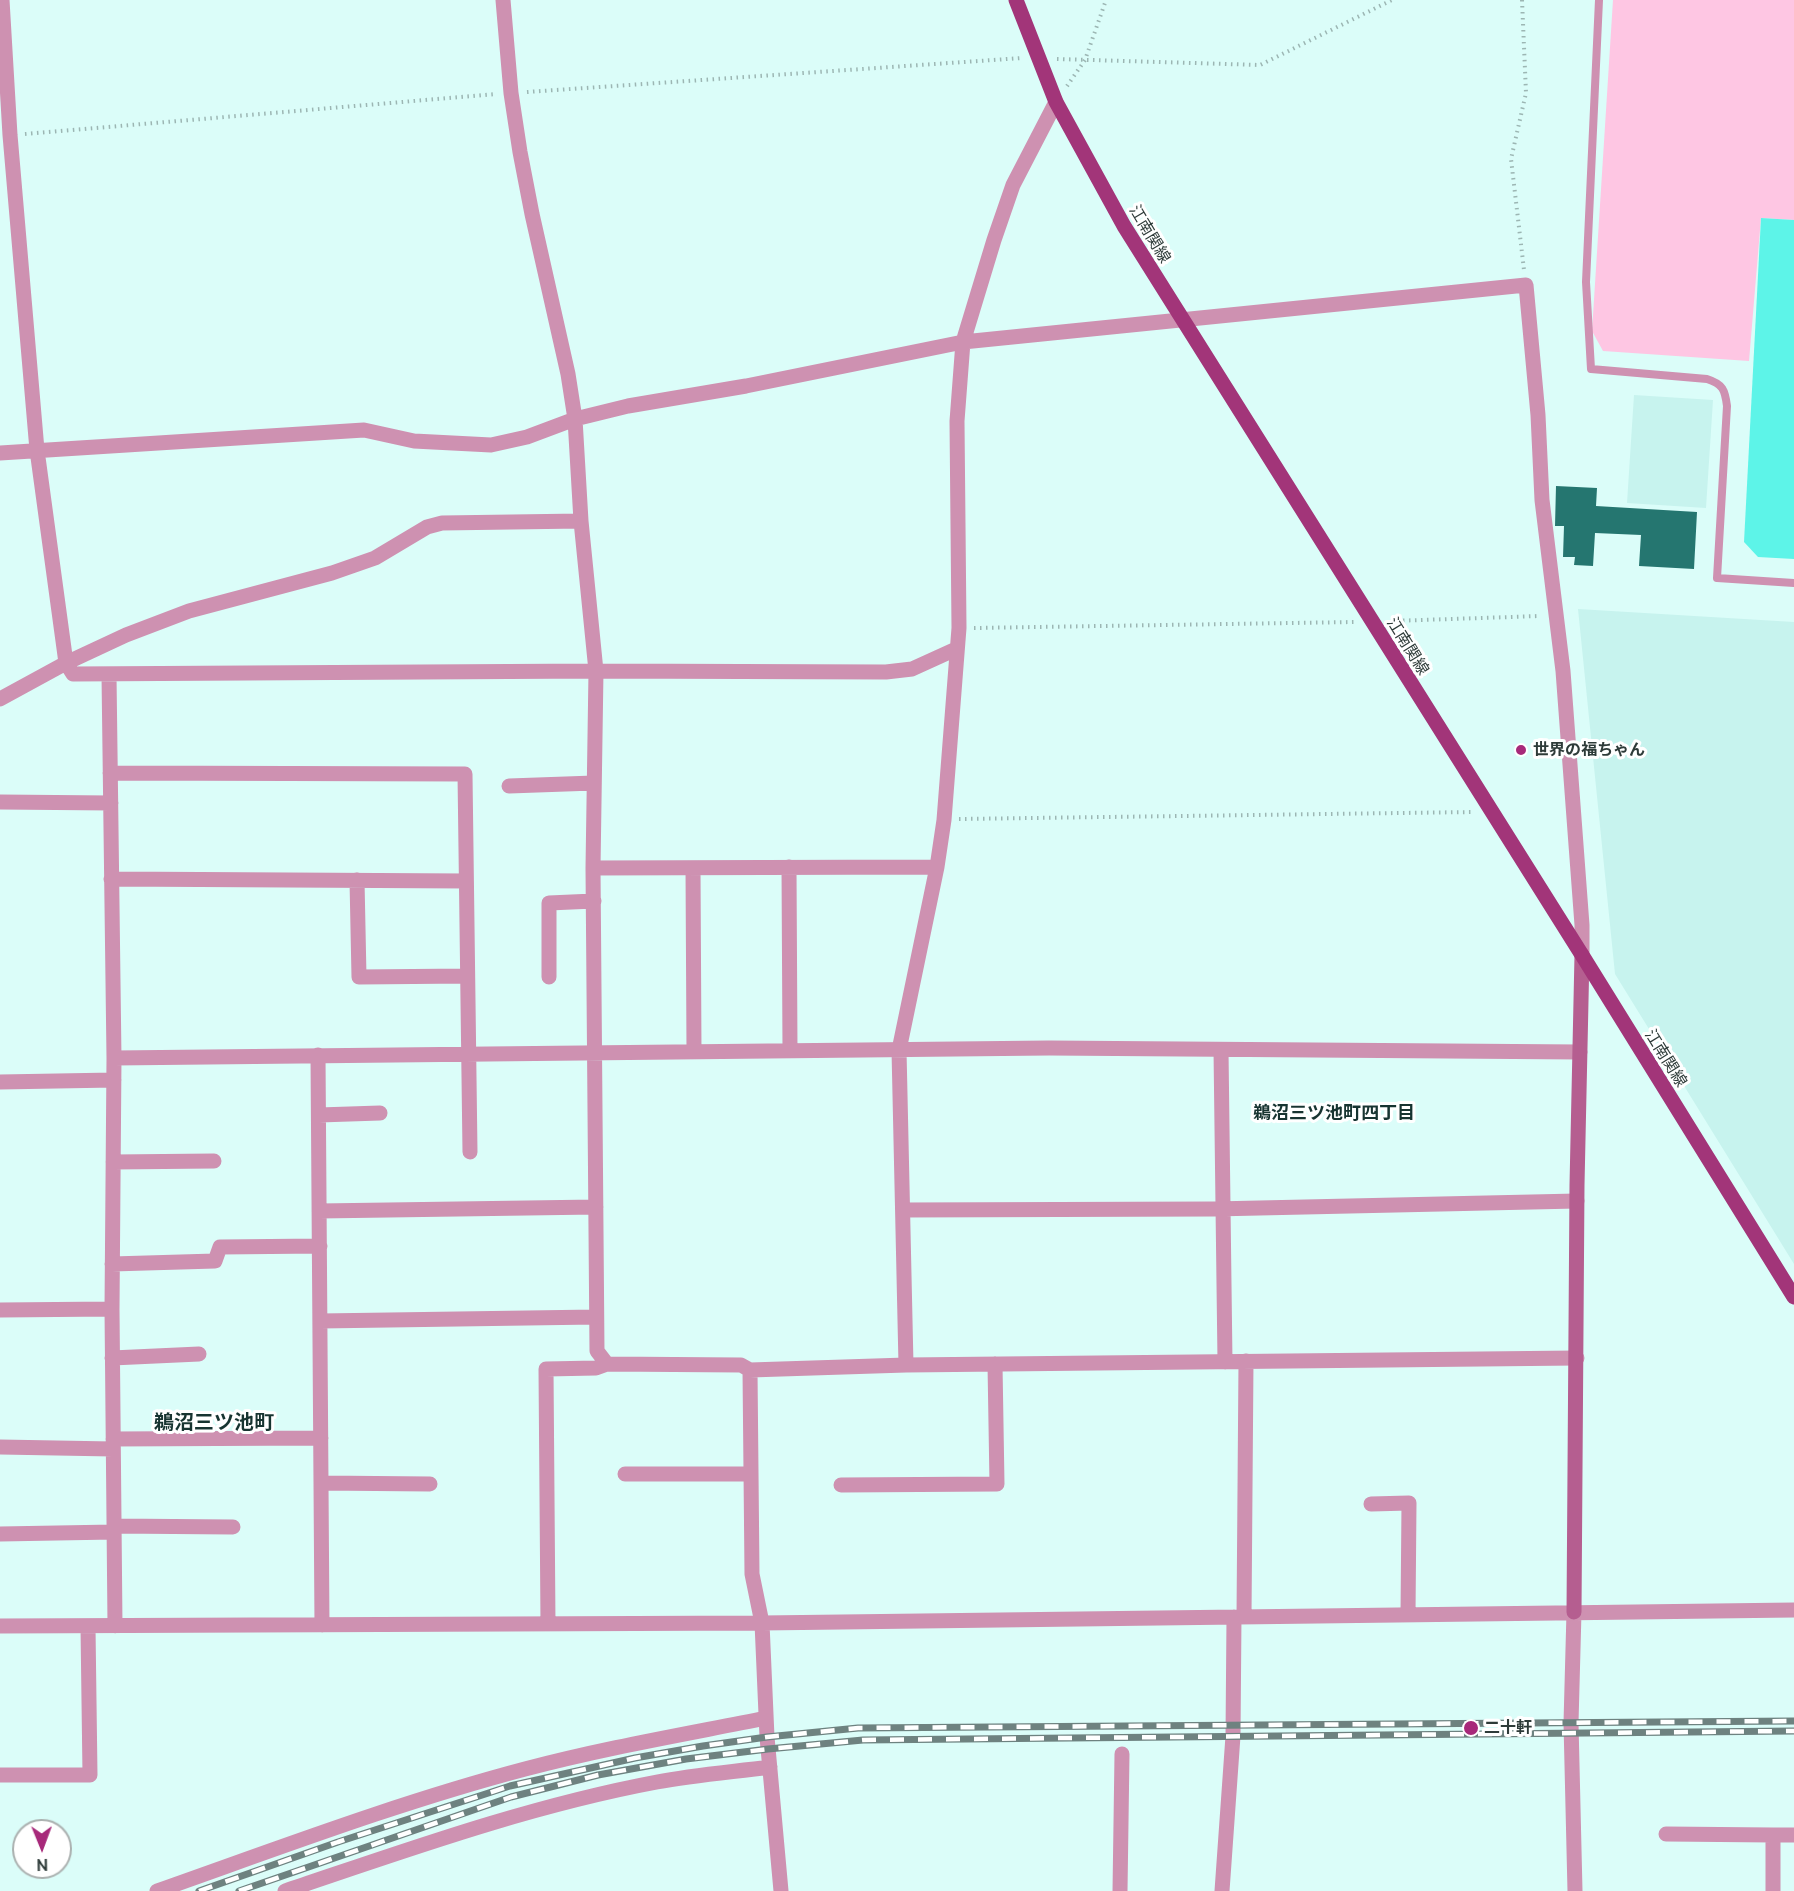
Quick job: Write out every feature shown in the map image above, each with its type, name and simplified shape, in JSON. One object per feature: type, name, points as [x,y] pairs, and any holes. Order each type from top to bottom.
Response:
[{"type":"main road","name":"江南関線","points":[[1016,0],[1056,102],[1124,226],[1794,1297]]},
{"type":"street","points":[[2,0],[10,135],[37,450],[66,663],[73,674],[886,672],[912,669],[956,649]]},
{"type":"street","points":[[503,0],[511,93],[532,214],[568,374],[575,418],[581,521],[596,671],[593,868],[596,1317],[597,1351],[607,1364]]},
{"type":"street","points":[[906,1365],[899,1050],[937,867],[944,820],[959,628],[957,421],[963,342],[1013,185],[1056,102]]},
{"type":"street","points":[[0,453],[364,430],[414,441],[491,445],[527,437],[575,418],[628,406],[746,386],[963,342],[1181,318],[1526,285],[1542,500],[1557,613],[1582,925],[1571,1724],[1575,1891]]},
{"type":"street","points":[[0,699],[66,663],[126,635],[189,611],[332,573],[375,558],[427,527],[442,523],[581,521]]},
{"type":"street","points":[[109,675],[114,1058],[112,1358],[115,1626]]},
{"type":"street","points":[[110,773],[465,774],[470,1152]]},
{"type":"street","points":[[509,786],[594,783]]},
{"type":"street","points":[[0,802],[111,803]]},
{"type":"street","points":[[789,867],[790,1050]]},
{"type":"street","points":[[593,868],[937,867]]},
{"type":"street","points":[[693,868],[694,1051]]},
{"type":"street","points":[[111,879],[466,881]]},
{"type":"street","points":[[357,880],[359,977],[467,976]]},
{"type":"street","points":[[549,977],[549,903],[594,901]]},
{"type":"street","points":[[114,1058],[1049,1048],[1581,1052]]},
{"type":"street","points":[[1221,1050],[1225,1362]]},
{"type":"street","points":[[318,1055],[322,1625]]},
{"type":"street","points":[[0,1082],[114,1080]]},
{"type":"street","points":[[319,1114],[380,1113]]},
{"type":"street","points":[[113,1162],[214,1161]]},
{"type":"street","points":[[903,1210],[1223,1209],[1578,1201]]},
{"type":"street","points":[[319,1212],[596,1207]]},
{"type":"street","points":[[112,1264],[214,1261],[220,1247],[320,1246]]},
{"type":"street","points":[[0,1310],[112,1309]]},
{"type":"street","points":[[320,1321],[596,1317]]},
{"type":"street","points":[[112,1358],[199,1354]]},
{"type":"street","points":[[548,1624],[546,1370],[596,1368],[607,1364],[741,1365],[750,1370],[906,1365],[1577,1358]]},
{"type":"street","points":[[1222,1891],[1239,1617],[1246,1361]]},
{"type":"street","points":[[841,1485],[997,1484],[995,1364]]},
{"type":"street","points":[[750,1370],[752,1574],[762,1623],[766,1718],[781,1891]]},
{"type":"street","points":[[0,1447],[321,1438]]},
{"type":"street","points":[[625,1474],[751,1474]]},
{"type":"street","points":[[321,1484],[430,1484]]},
{"type":"street","points":[[1371,1504],[1409,1503],[1408,1615]]},
{"type":"street","points":[[0,1534],[232,1527]]},
{"type":"street","points":[[0,1626],[762,1623],[1794,1610]]},
{"type":"street","points":[[0,1775],[90,1775],[88,1627]]},
{"type":"street","points":[[157,1891],[339,1827],[525,1768],[766,1718]]},
{"type":"street","points":[[1120,1891],[1122,1754]]},
{"type":"street","points":[[285,1891],[446,1836],[565,1802],[658,1782],[770,1767]]},
{"type":"street","points":[[1666,1834],[1794,1835]]},
{"type":"street","points":[[1773,1835],[1773,1891]]},
{"type":"lane","points":[[1599,0],[1586,282],[1591,369],[1707,379],[1718,382],[1725,392],[1727,406],[1717,579],[1794,583]]},
{"type":"path","points":[[1056,102],[1085,60],[1106,0]]},
{"type":"path","points":[[10,135],[511,93],[1037,57],[1260,65],[1392,0]]},
{"type":"path","points":[[1522,0],[1526,93],[1511,159],[1526,285]]},
{"type":"path","points":[[959,628],[1372,622],[1538,616],[1557,613]]},
{"type":"path","points":[[944,820],[1491,812]]},
{"type":"shaded area","points":[[1613,0],[1794,0],[1794,220],[1761,218],[1749,361],[1603,351],[1592,331]]},
{"type":"shaded area","points":[[1634,395],[1713,400],[1706,508],[1627,503]]},
{"type":"shaded area","points":[[1578,609],[1794,622],[1794,1264],[1615,974]]},
{"type":"water","points":[[1761,218],[1794,220],[1794,559],[1758,557],[1744,542]]},
{"type":"building","points":[[1556,486],[1597,488],[1596,506],[1697,512],[1694,569],[1639,566],[1641,535],[1595,533],[1593,566],[1574,565],[1575,557],[1563,557],[1564,526],[1555,526]]},
{"type":"railway","points":[[199,1891],[338,1842],[510,1786],[635,1758],[767,1737],[858,1728],[1794,1721]]},
{"type":"railway","points":[[239,1891],[511,1797],[598,1775],[686,1759],[768,1749],[863,1740],[1794,1731]]},
{"type":"place","name":"世界の福ちゃん","points":[[1521,750]]},
{"type":"place","name":"二十軒","points":[[1471,1728]]},
{"type":"district","name":"鵜沼三ツ池町四丁目","points":[[1334,1113]]},
{"type":"district","name":"鵜沼三ツ池町","points":[[214,1422]]}]
